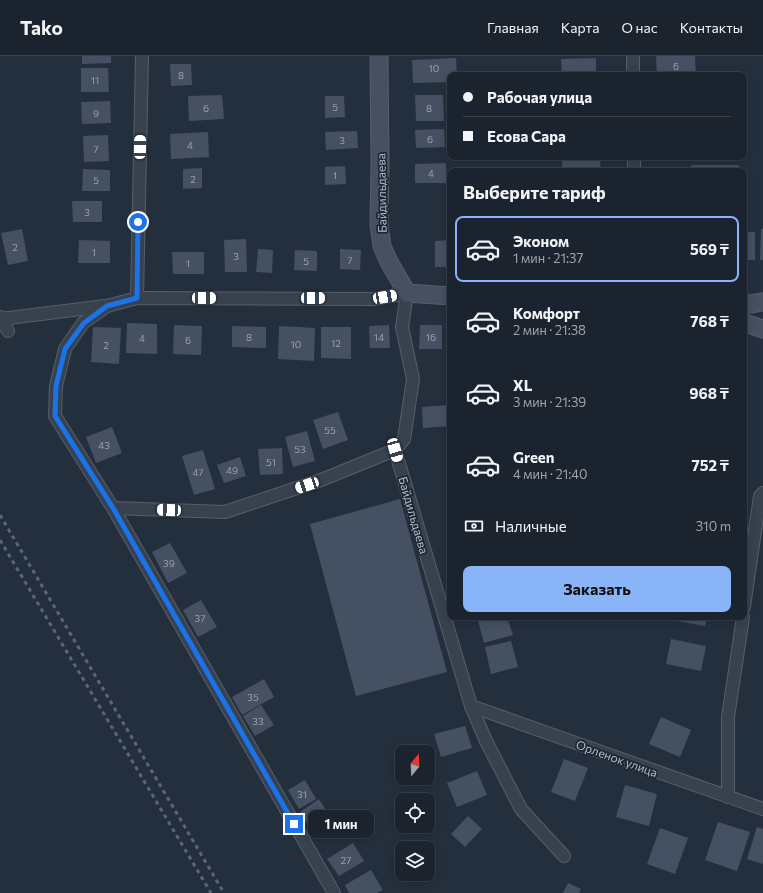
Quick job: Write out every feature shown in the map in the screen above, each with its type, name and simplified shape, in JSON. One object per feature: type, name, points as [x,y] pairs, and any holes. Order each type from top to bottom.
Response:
[{"type":"street","points":[[137,298],[142,56]]},
{"type":"street","name":"Байдильдаева","points":[[379,56],[379,224],[382,246],[389,262],[407,293]]},
{"type":"street","points":[[633,56],[633,72]]},
{"type":"street","points":[[113,508],[225,512],[321,480],[395,450],[404,439],[413,379],[402,327],[407,293]]},
{"type":"street","points":[[8,331],[1,318],[107,306],[137,298],[374,299],[407,293],[447,296]]},
{"type":"street","points":[[747,305],[763,302]]},
{"type":"street","points":[[107,306],[84,323],[65,349],[56,386],[55,416],[113,508],[334,893]]},
{"type":"street","points":[[747,323],[763,329]]},
{"type":"street","name":"Байдильдаева","points":[[395,450],[471,706],[486,741],[521,809],[564,856]]},
{"type":"street","points":[[747,587],[760,496],[763,493]]},
{"type":"street","points":[[728,798],[728,717],[743,620]]},
{"type":"street","name":"Орленок улица","points":[[471,706],[763,810]]},
{"type":"building","points":[[82,56],[111,56],[111,63],[82,64]]},
{"type":"building","points":[[656,56],[695,56],[696,72],[657,72]]},
{"type":"building","points":[[456,58],[457,72],[447,72],[447,82],[413,83],[412,60]]},
{"type":"building","points":[[596,58],[596,72],[562,72],[561,59]]},
{"type":"building","points":[[170,64],[191,64],[192,85],[171,86]]},
{"type":"building","points":[[81,68],[108,68],[109,92],[81,92]]},
{"type":"building","points":[[222,95],[224,119],[189,121],[188,96]]},
{"type":"building","points":[[415,95],[443,95],[444,121],[416,121]]},
{"type":"building","points":[[325,96],[344,96],[345,117],[325,118]]},
{"type":"building","points":[[110,101],[111,123],[82,124],[81,102]]},
{"type":"building","points":[[444,129],[445,147],[416,148],[415,130]]},
{"type":"building","points":[[357,131],[358,148],[326,150],[325,132]]},
{"type":"building","points":[[208,132],[209,157],[171,159],[170,134]]},
{"type":"building","points":[[108,135],[109,161],[84,162],[83,136]]},
{"type":"building","points":[[600,160],[601,168],[562,168],[562,161]]},
{"type":"building","points":[[446,163],[446,183],[415,183],[415,164]]},
{"type":"building","points":[[691,165],[739,165],[739,168],[691,168]]},
{"type":"building","points":[[345,166],[346,184],[325,185],[325,167]]},
{"type":"building","points":[[202,168],[202,188],[183,189],[183,169]]},
{"type":"building","points":[[83,169],[110,170],[110,191],[82,191]]},
{"type":"building","points":[[72,201],[102,201],[102,222],[73,222]]},
{"type":"building","points":[[22,229],[28,261],[8,265],[1,233]]},
{"type":"building","points":[[761,229],[763,229],[763,260],[760,260]]},
{"type":"building","points":[[747,232],[755,232],[755,260],[747,260]]},
{"type":"building","points":[[246,239],[247,272],[225,272],[224,240]]},
{"type":"building","points":[[79,240],[110,241],[110,263],[78,263]]},
{"type":"building","points":[[447,240],[447,267],[435,267],[435,241]]},
{"type":"building","points":[[258,249],[273,250],[272,273],[256,272]]},
{"type":"building","points":[[340,249],[361,250],[360,270],[340,269]]},
{"type":"building","points":[[295,250],[317,251],[317,271],[294,270]]},
{"type":"building","points":[[172,252],[204,252],[204,274],[173,274]]},
{"type":"building","points":[[127,323],[157,324],[157,354],[126,353]]},
{"type":"building","points":[[174,325],[202,326],[201,355],[173,354]]},
{"type":"building","points":[[389,325],[390,348],[370,348],[369,326]]},
{"type":"building","points":[[420,325],[442,325],[442,349],[419,349]]},
{"type":"building","points":[[232,326],[266,327],[266,348],[232,347]]},
{"type":"building","points":[[279,326],[315,328],[314,361],[278,359]]},
{"type":"building","points":[[93,327],[121,328],[119,364],[91,362]]},
{"type":"building","points":[[321,327],[351,327],[351,359],[321,358]]},
{"type":"building","points":[[447,405],[447,426],[423,428],[422,407]]},
{"type":"building","points":[[338,412],[348,440],[323,449],[313,420]]},
{"type":"building","points":[[112,427],[122,453],[96,463],[86,437]]},
{"type":"building","points":[[307,431],[315,461],[293,467],[285,437]]},
{"type":"building","points":[[282,448],[283,474],[260,475],[258,449]]},
{"type":"building","points":[[203,450],[215,489],[194,495],[182,456]]},
{"type":"building","points":[[240,457],[246,476],[224,483],[217,465]]},
{"type":"building","points":[[400,499],[447,672],[356,696],[310,524]]},
{"type":"building","points":[[170,543],[187,573],[168,583],[152,552]]},
{"type":"building","points":[[201,600],[217,627],[198,637],[183,610]]},
{"type":"building","points":[[478,620],[508,620],[513,635],[484,643]]},
{"type":"building","points":[[671,620],[706,620],[705,626]]},
{"type":"building","points":[[671,639],[706,646],[701,671],[666,664]]},
{"type":"building","points":[[511,641],[518,667],[491,674],[485,647]]},
{"type":"building","points":[[264,679],[274,697],[242,715],[232,697]]},
{"type":"building","points":[[261,705],[274,725],[255,736],[243,716]]},
{"type":"building","points":[[661,717],[691,730],[680,757],[649,744]]},
{"type":"building","points":[[465,726],[472,748],[441,757],[434,734]]},
{"type":"building","points":[[564,759],[588,768],[575,801],[551,792]]},
{"type":"building","points":[[477,771],[487,795],[457,807],[447,783]]},
{"type":"building","points":[[305,780],[316,799],[299,809],[288,790]]},
{"type":"building","points":[[625,785],[657,794],[649,826],[616,817]]},
{"type":"building","points":[[319,799],[331,818],[311,830],[300,812]]},
{"type":"building","points":[[468,816],[482,829],[465,847],[451,834]]},
{"type":"building","points":[[718,822],[750,832],[737,871],[705,860]]},
{"type":"building","points":[[757,827],[763,829],[763,864],[747,859]]},
{"type":"building","points":[[660,828],[688,838],[675,874],[647,864]]},
{"type":"building","points":[[353,843],[364,861],[339,876],[327,859]]},
{"type":"building","points":[[371,870],[383,890],[377,893],[349,893],[345,885]]},
{"type":"building","points":[[568,883],[581,889],[579,893],[563,893]]},
{"type":"railway","points":[[0,515],[224,893]]},
{"type":"railway","points":[[0,540],[211,893]]},
{"type":"route","points":[[138,222],[137,298],[107,306],[84,323],[65,349],[56,386],[55,416],[83,463],[113,508],[294,824]]}]
